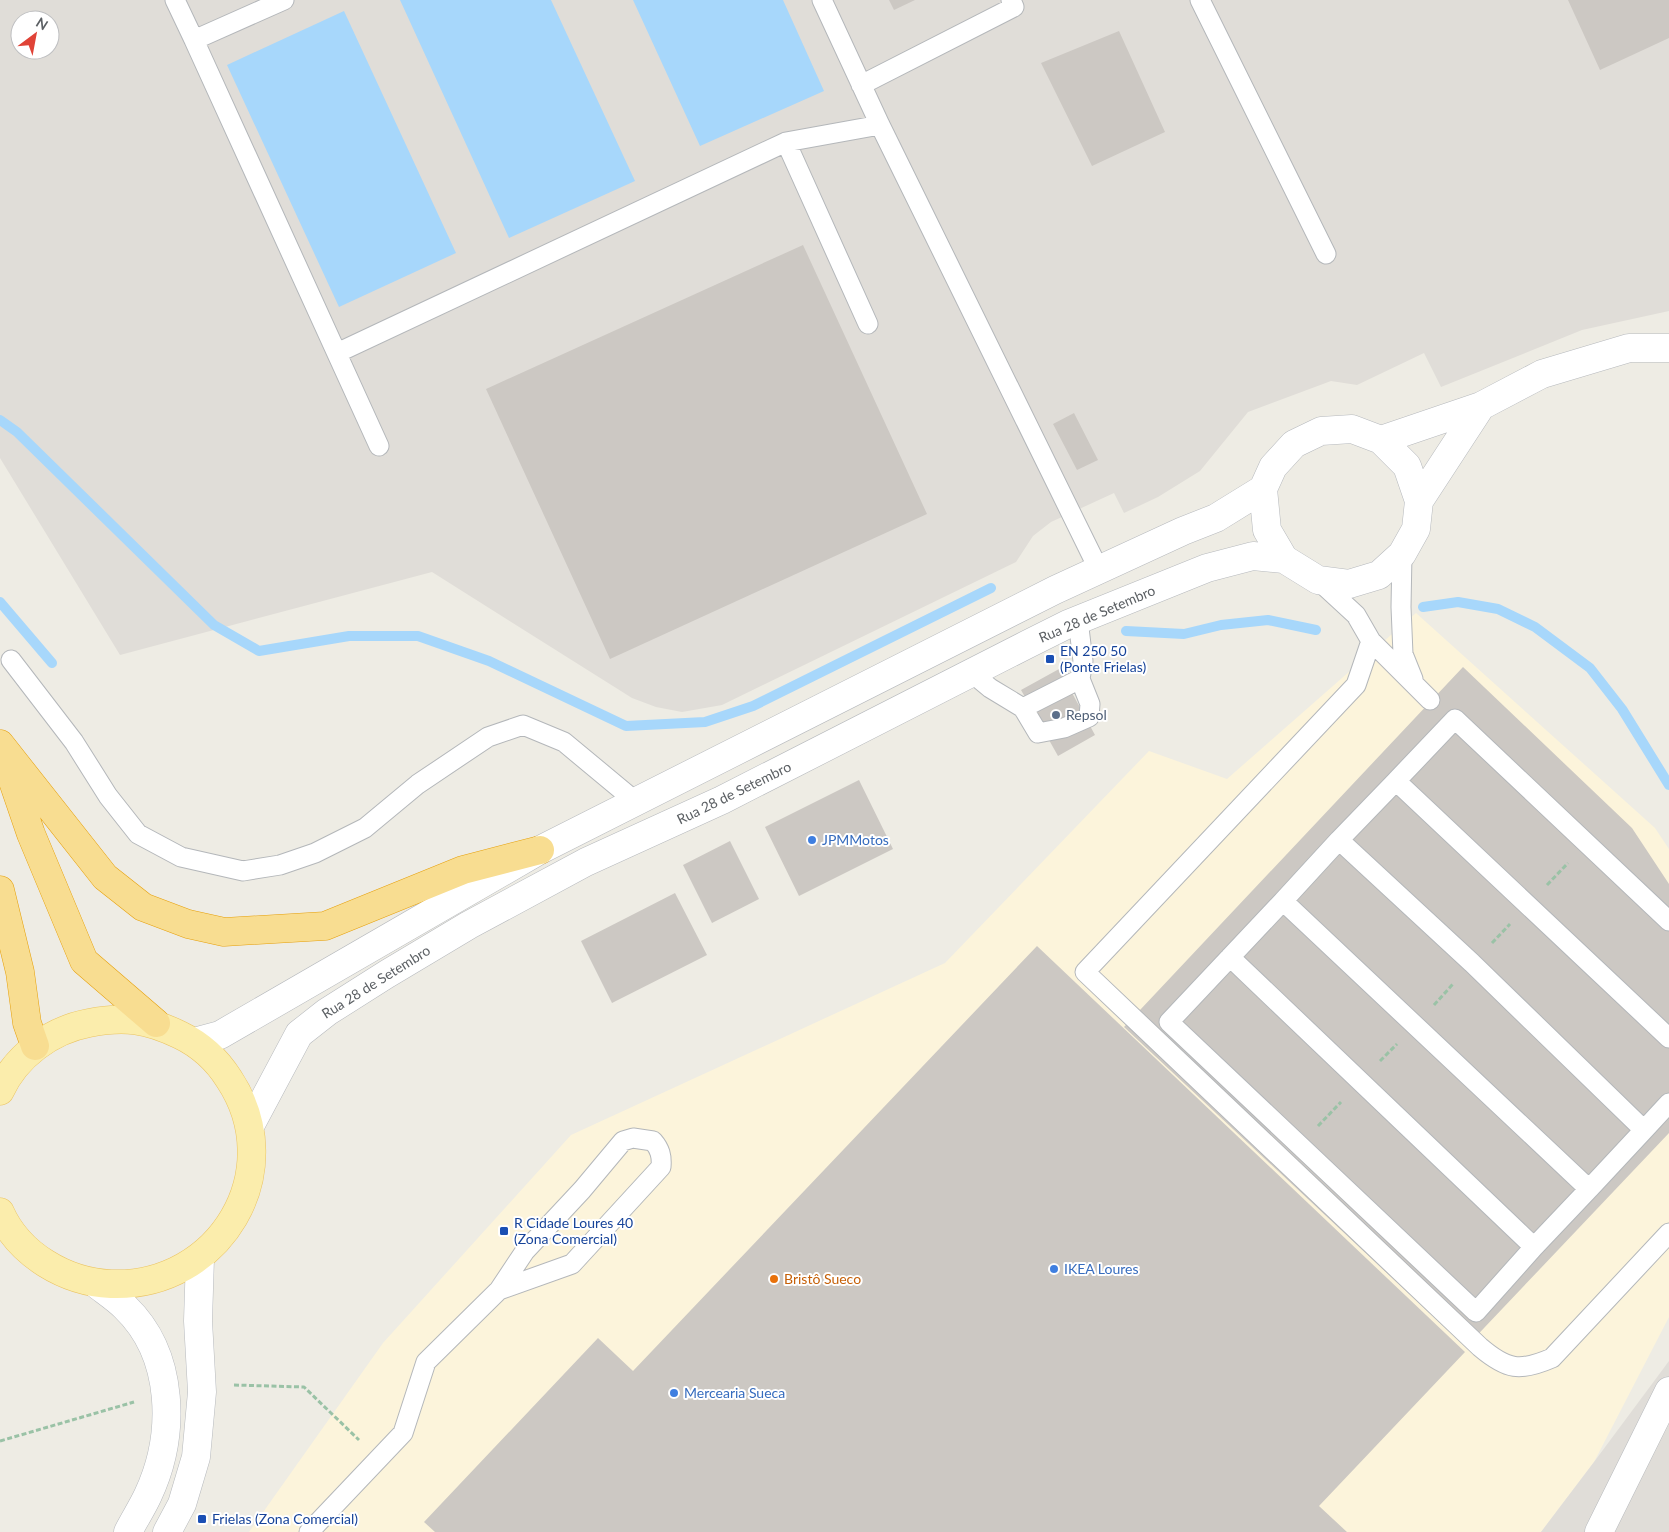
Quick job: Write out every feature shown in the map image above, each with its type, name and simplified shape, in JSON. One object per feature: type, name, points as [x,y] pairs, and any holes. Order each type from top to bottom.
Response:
[{"type":"highway","points":[[0,744],[105,877],[143,907],[188,924],[224,932],[325,926],[463,870],[540,850]]},
{"type":"highway","points":[[0,744],[31,834],[84,961],[156,1023]]},
{"type":"highway","points":[[0,890],[20,972],[27,1023],[35,1046]]},
{"type":"main road","name":"Rua 28 de Setembro","points":[[1381,440],[1481,406],[1542,374],[1630,348],[1669,348]]},
{"type":"main road","name":"Rua 28 de Setembro","points":[[1419,501],[1481,406]]},
{"type":"main road","name":"Rua 28 de Setembro","points":[[250,1126],[299,1034],[326,1012],[387,974],[469,924],[586,862],[722,800],[1078,620],[1207,568],[1254,556],[1284,559],[1318,580],[1349,584],[1378,574],[1402,554],[1416,529],[1419,501],[1407,466],[1381,440],[1352,429],[1321,431],[1294,444],[1273,467],[1263,488],[1267,530],[1284,559]]},
{"type":"main road","points":[[194,1042],[220,1035],[540,850],[1099,570],[1216,518],[1263,488]]},
{"type":"main road","points":[[0,1091],[6,1078],[35,1046],[72,1026],[114,1018],[156,1023],[194,1042],[220,1064],[239,1093],[250,1126],[252,1163],[244,1199],[226,1232],[200,1258],[168,1276],[132,1285],[95,1284],[60,1272],[29,1252],[0,1240]]},
{"type":"main road","points":[[0,1212],[5,1223],[29,1252]]},
{"type":"main road","points":[[167,1532],[182,1504],[196,1457],[202,1392],[198,1321],[200,1258]]},
{"type":"main road","points":[[95,1284],[126,1307],[150,1338],[161,1364],[165,1390],[167,1424],[162,1455],[148,1494],[128,1532]]},
{"type":"main road","points":[[1599,1532],[1669,1391]]},
{"type":"lane","points":[[175,0],[379,446]]},
{"type":"lane","points":[[194,40],[284,0]]},
{"type":"lane","points":[[822,0],[880,125],[1099,570]]},
{"type":"lane","points":[[861,85],[1014,7],[1011,0]]},
{"type":"lane","points":[[1200,0],[1326,254]]},
{"type":"lane","points":[[337,353],[786,142],[880,125]]},
{"type":"lane","points":[[786,142],[868,324]]},
{"type":"lane","points":[[1402,554],[1401,607],[1403,654],[1415,685]]},
{"type":"lane","points":[[1318,580],[1356,615],[1371,641],[1430,700]]},
{"type":"lane","points":[[972,673],[990,688],[1023,708],[1038,732],[1064,728],[1089,717],[1090,704],[1080,679],[1083,660],[1078,620]]},
{"type":"lane","points":[[1371,641],[1356,685],[1086,972],[1480,1346],[1494,1359],[1511,1367],[1532,1367],[1552,1358],[1669,1233]]},
{"type":"lane","points":[[11,660],[74,742],[108,796],[138,834],[181,857],[243,871],[280,865],[316,853],[365,828],[418,784],[488,737],[523,725],[564,742],[635,801]]},
{"type":"lane","points":[[1023,708],[1080,679]]},
{"type":"lane","points":[[1666,1113],[1644,1130],[1476,1312],[1168,1022],[1455,719],[1669,921]]},
{"type":"lane","points":[[1396,781],[1669,1038]]},
{"type":"lane","points":[[1339,840],[1479,970],[1644,1130]]},
{"type":"lane","points":[[1283,901],[1588,1189]]},
{"type":"lane","points":[[1230,958],[1534,1247]]},
{"type":"lane","points":[[309,1532],[379,1460],[402,1433],[426,1362],[499,1290],[525,1251],[582,1190],[623,1141],[638,1138],[653,1141],[659,1148],[662,1158],[661,1167],[572,1264],[499,1290]]},
{"type":"path","points":[[233,1385],[304,1387],[379,1460]]},
{"type":"path","points":[[0,1442],[144,1399]]},
{"type":"shaded area","points":[[0,0],[1669,0],[1669,311],[1582,330],[1441,387],[1424,353],[1357,385],[1331,381],[1248,412],[1200,471],[1158,497],[1124,513],[1114,493],[1051,522],[1033,536],[1016,562],[722,705],[682,712],[656,707],[632,698],[432,572],[120,655],[0,458]]},
{"type":"shaded area","points":[[1416,613],[1655,828],[1669,849],[1669,1317],[1594,1462],[1541,1532],[249,1532],[383,1343],[571,1135],[945,963],[1149,751],[1227,779]]},
{"type":"shaded area","points":[[1669,1361],[1669,1532],[1541,1532],[1594,1462]]},
{"type":"water","points":[[400,0],[551,0],[635,181],[509,238]]},
{"type":"water","points":[[633,0],[783,0],[824,91],[700,146]]},
{"type":"water","points":[[344,11],[456,253],[339,307],[227,65]]},
{"type":"building","points":[[889,0],[915,0],[894,10]]},
{"type":"building","points":[[1568,0],[1669,0],[1669,38],[1600,70]]},
{"type":"building","points":[[1119,31],[1165,132],[1092,166],[1041,63]]},
{"type":"building","points":[[803,245],[927,514],[610,659],[486,389]]},
{"type":"building","points":[[1074,413],[1098,460],[1077,470],[1053,424]]},
{"type":"building","points":[[1463,667],[1632,828],[1669,884],[1669,1133],[1466,1347],[1124,1027]]},
{"type":"building","points":[[1059,669],[1095,735],[1058,756],[1021,690]]},
{"type":"building","points":[[859,780],[893,849],[799,896],[765,827]]},
{"type":"building","points":[[730,841],[759,899],[712,923],[683,865]]},
{"type":"building","points":[[675,893],[707,955],[612,1003],[581,941]]},
{"type":"building","name":"IKEA Loures","points":[[1037,946],[1465,1352],[1319,1506],[1347,1532],[435,1532],[424,1522],[598,1338],[633,1371]]},
{"type":"waterway","points":[[0,420],[17,432],[214,625],[259,651],[349,636],[418,636],[489,661],[626,726],[705,722],[753,706],[991,588]]},
{"type":"waterway","points":[[0,602],[52,663]]},
{"type":"waterway","points":[[1423,607],[1458,602],[1498,609],[1535,627],[1590,668],[1622,709],[1669,785]]},
{"type":"waterway","points":[[1126,631],[1184,634],[1221,625],[1268,620],[1316,630]]},
{"type":"place","name":"EN 250 50 (Ponte Frielas)","points":[[1050,659]]},
{"type":"place","name":"Repsol","points":[[1056,715]]},
{"type":"place","name":"JPMMotos","points":[[812,840]]},
{"type":"place","name":"R Cidade Loures 40 (Zona Comercial)","points":[[504,1231]]},
{"type":"place","name":"IKEA Loures","points":[[1054,1269]]},
{"type":"place","name":"Bristô Sueco","points":[[774,1279]]},
{"type":"place","name":"Mercearia Sueca","points":[[674,1393]]},
{"type":"place","name":"Frielas (Zona Comercial)","points":[[202,1519]]}]
